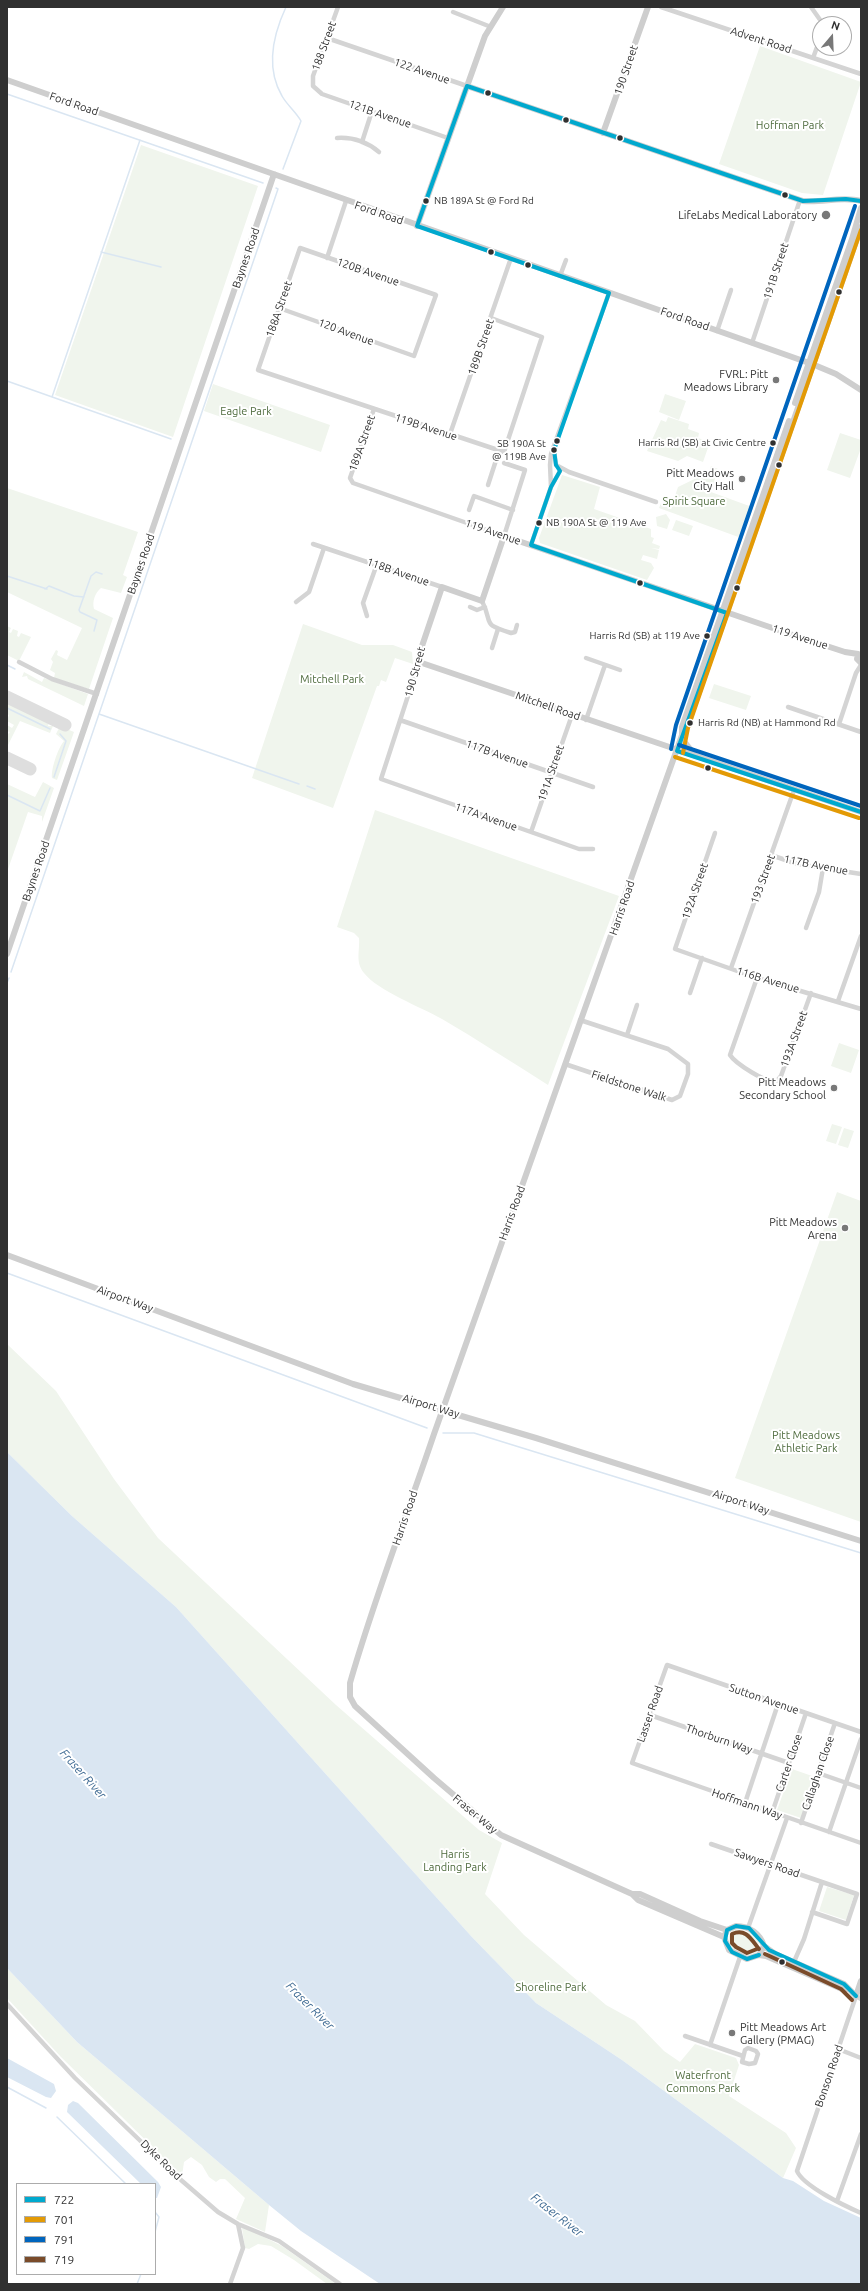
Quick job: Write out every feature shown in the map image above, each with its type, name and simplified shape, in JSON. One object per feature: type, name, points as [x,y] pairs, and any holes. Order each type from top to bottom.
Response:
[{"type":"street","name":"188 Street","points":[[314,86],[314,76],[338,7]]},
{"type":"street","points":[[417,226],[485,36],[503,7]]},
{"type":"street","name":"190 Street","points":[[603,133],[648,7]]},
{"type":"street","name":"Advent Road","points":[[661,7],[861,74]]},
{"type":"street","points":[[811,7],[817,16]]},
{"type":"street","points":[[453,12],[491,27]]},
{"type":"street","name":"122 Avenue","points":[[327,38],[800,200],[814,202],[844,198],[861,201]]},
{"type":"street","name":"Ford Road","points":[[7,80],[274,174],[346,202],[810,363],[836,374],[861,390]]},
{"type":"street","name":"121B Avenue","points":[[314,86],[322,94],[448,138]]},
{"type":"street","points":[[362,142],[372,111]]},
{"type":"street","points":[[337,138],[348,138],[362,142],[379,152]]},
{"type":"street","name":"Baynes Road","points":[[7,954],[274,174]]},
{"type":"street","name":"191B Street","points":[[752,343],[800,200]]},
{"type":"street","points":[[327,258],[346,202]]},
{"type":"street","name":"Harris Road","points":[[350,1692],[350,1682],[370,1621],[564,1064],[607,951],[682,737],[682,728],[725,612],[792,418],[861,208]]},
{"type":"street","name":"Harris Road","points":[[810,363],[861,227]]},
{"type":"street","name":"120B Avenue","points":[[300,248],[436,295],[414,356]]},
{"type":"street","name":"188A Street","points":[[258,370],[300,248]]},
{"type":"street","name":"189B Street","points":[[450,434],[511,258]]},
{"type":"street","points":[[560,276],[566,260]]},
{"type":"street","points":[[717,330],[731,290]]},
{"type":"street","points":[[551,487],[550,458],[609,293]]},
{"type":"street","name":"120 Avenue","points":[[279,308],[414,356]]},
{"type":"street","name":"119B Avenue","points":[[258,370],[504,452],[542,337],[491,318]]},
{"type":"street","name":"189A Street","points":[[350,478],[374,409]]},
{"type":"street","points":[[531,545],[551,487],[558,473],[554,450]]},
{"type":"street","points":[[488,485],[499,451]]},
{"type":"street","points":[[504,463],[526,470],[512,510],[484,604],[490,626],[511,633],[515,632],[517,625]]},
{"type":"street","points":[[551,471],[557,466]]},
{"type":"street","points":[[557,466],[569,472],[656,502]]},
{"type":"street","points":[[551,471],[558,473],[569,472]]},
{"type":"street","name":"119 Avenue","points":[[350,478],[353,483],[859,657]]},
{"type":"street","points":[[469,510],[474,496],[512,510]]},
{"type":"street","name":"118B Avenue","points":[[313,544],[377,564],[442,587],[484,604]]},
{"type":"street","points":[[296,602],[309,592],[324,548]]},
{"type":"street","points":[[367,616],[363,603],[377,564]]},
{"type":"street","name":"190 Street","points":[[381,779],[419,662],[420,652],[442,587]]},
{"type":"street","points":[[470,607],[477,610],[484,604]]},
{"type":"street","points":[[492,648],[498,629]]},
{"type":"street","points":[[839,724],[856,673],[859,657]]},
{"type":"street","points":[[586,658],[620,670]]},
{"type":"street","points":[[19,662],[52,679],[97,694]]},
{"type":"street","name":"Mitchell Road","points":[[419,662],[677,751],[861,812]]},
{"type":"street","points":[[586,720],[605,665]]},
{"type":"street","points":[[788,707],[861,732]]},
{"type":"street","name":"191A Street","points":[[531,832],[572,714]]},
{"type":"street","name":"117B Avenue","points":[[400,720],[593,787]]},
{"type":"street","points":[[682,737],[688,749],[701,759]]},
{"type":"street","name":"117A Avenue","points":[[381,779],[584,850],[593,850]]},
{"type":"street","name":"193 Street","points":[[731,968],[794,790]]},
{"type":"street","name":"192A Street","points":[[675,949],[715,833]]},
{"type":"street","name":"117B Avenue","points":[[771,855],[797,864],[861,874]]},
{"type":"street","points":[[806,928],[819,892],[823,868]]},
{"type":"street","points":[[838,1001],[861,936]]},
{"type":"street","name":"116B Avenue","points":[[675,949],[757,978],[861,1009]]},
{"type":"street","points":[[690,992],[702,958]]},
{"type":"street","name":"193A Street","points":[[757,978],[730,1055],[747,1069],[774,1082],[781,1076],[810,993]]},
{"type":"street","points":[[580,1020],[627,1035],[637,1005]]},
{"type":"street","name":"Fieldstone Walk","points":[[564,1064],[669,1100],[680,1096],[689,1067],[684,1059],[668,1049],[627,1035]]},
{"type":"street","name":"Airport Way","points":[[7,1255],[353,1384],[443,1410],[861,1541]]},
{"type":"street","name":"Sutton Avenue","points":[[667,1665],[861,1732]]},
{"type":"street","name":"Lasser Road","points":[[632,1763],[667,1665]]},
{"type":"street","name":"Fraser Way","points":[[350,1692],[355,1706],[370,1721],[494,1830],[507,1838],[632,1894],[638,1900],[724,1936]]},
{"type":"street","points":[[745,1803],[778,1704]]},
{"type":"street","name":"Carter Close","points":[[772,1813],[806,1713]]},
{"type":"street","name":"Thorburn Way","points":[[650,1715],[789,1763]]},
{"type":"street","name":"Callaghan Close","points":[[801,1823],[835,1724]]},
{"type":"street","points":[[829,1832],[861,1739]]},
{"type":"street","name":"Hoffmann Way","points":[[632,1763],[861,1843]]},
{"type":"street","points":[[818,1773],[861,1788]]},
{"type":"street","points":[[748,1928],[787,1818]]},
{"type":"street","name":"Sawyers Road","points":[[711,1844],[857,1894],[847,1924],[812,1912]]},
{"type":"street","points":[[793,1965],[822,1882]]},
{"type":"street","name":"Fraser Way","points":[[632,1894],[640,1894],[700,1921],[727,1930]]},
{"type":"street","points":[[764,1946],[759,1955],[751,1959],[740,1957],[729,1950],[724,1936],[727,1930],[736,1926],[748,1928],[758,1935],[764,1946],[793,1965],[842,1989],[848,1989],[858,1997]]},
{"type":"street","points":[[759,1955],[793,1965]]},
{"type":"street","points":[[710,2045],[740,1957]]},
{"type":"street","name":"Bonson Road","points":[[837,2201],[799,2176],[797,2171],[838,2049],[858,1997],[861,1981]]},
{"type":"street","name":"Dyke Road","points":[[7,2004],[75,2078],[181,2180],[218,2212],[238,2224],[279,2241],[340,2284]]},
{"type":"street","points":[[684,2036],[743,2056]]},
{"type":"street","points":[[838,2049],[861,2058]]},
{"type":"street","points":[[861,2134],[837,2201],[861,2213]]},
{"type":"street","points":[[230,2284],[243,2248],[238,2224]]},
{"type":"green space","name":"Hoffman Park","points":[[760,46],[861,82],[823,195],[802,193],[719,164]]},
{"type":"green space","points":[[141,145],[258,186],[173,437],[55,395]]},
{"type":"green space","name":"Eagle Park","points":[[213,384],[330,425],[321,452],[204,411]]},
{"type":"green space","points":[[665,394],[686,401],[679,420],[659,412]]},
{"type":"green space","points":[[668,417],[689,424],[688,429],[699,433],[698,438],[710,442],[703,462],[687,456],[678,461],[647,451],[661,420],[666,422]]},
{"type":"green space","points":[[840,433],[861,440],[861,448],[850,478],[827,470]]},
{"type":"green space","name":"Spirit Square","points":[[711,466],[718,469],[711,492],[752,507],[741,538],[659,508],[661,503],[672,505],[678,487],[709,472]]},
{"type":"green space","points":[[562,475],[600,487],[594,509],[651,529],[651,537],[654,538],[652,543],[660,546],[659,549],[651,548],[659,550],[657,559],[643,555],[641,560],[651,563],[654,568],[647,580],[540,543],[539,538]]},
{"type":"green space","points":[[7,488],[138,532],[123,575],[127,577],[121,593],[101,588],[94,597],[94,609],[113,618],[89,689],[54,678],[55,673],[50,670],[53,662],[51,659],[56,650],[58,651],[57,655],[67,660],[82,628],[7,592]]},
{"type":"green space","points":[[666,514],[670,520],[667,529],[657,526],[656,517]]},
{"type":"green space","points":[[676,520],[693,526],[689,536],[672,530]]},
{"type":"green space","name":"Mitchell Park","points":[[303,624],[362,645],[393,645],[412,652],[413,664],[395,658],[386,682],[381,680],[379,686],[377,686],[333,808],[252,778]]},
{"type":"green space","points":[[7,626],[11,628],[9,632],[11,633],[13,629],[18,631],[17,636],[19,637],[21,633],[31,637],[19,661],[7,655]]},
{"type":"green space","points":[[24,672],[42,682],[44,678],[88,694],[84,706],[28,679],[27,676],[22,677]]},
{"type":"green space","points":[[714,684],[751,696],[746,710],[709,698]]},
{"type":"green space","points":[[7,703],[49,723],[48,726],[53,726],[50,733],[20,721],[7,747],[7,735],[10,732],[7,731],[7,725],[12,728],[14,725],[7,721],[9,715],[7,714]]},
{"type":"green space","points":[[60,726],[74,732],[57,780],[52,778],[52,774],[57,753],[64,741],[56,734]]},
{"type":"green space","points":[[43,782],[54,788],[42,822],[42,816],[28,812],[7,872],[7,784],[35,797]]},
{"type":"green space","points":[[375,810],[619,896],[548,1085],[442,1019],[379,986],[361,969],[359,961],[359,938],[354,933],[337,927]]},
{"type":"green space","points":[[839,1043],[859,1050],[851,1073],[831,1066]]},
{"type":"green space","points":[[832,1124],[842,1127],[836,1144],[826,1141]]},
{"type":"green space","points":[[844,1128],[854,1131],[848,1148],[838,1145]]},
{"type":"green space","name":"Pitt Meadows Athletic Park","points":[[837,1192],[861,1201],[861,1522],[735,1478]]},
{"type":"green space","name":"Harris Landing Park","points":[[7,1344],[56,1391],[114,1479],[158,1538],[336,1705],[479,1830],[502,1843],[485,1894],[524,1935],[606,2005],[635,2021],[664,2051],[680,2062],[695,2044],[736,2058],[739,2065],[729,2096],[786,2133],[796,2148],[783,2178],[622,2060],[536,2003],[471,1936],[176,1607],[72,1516],[7,1452]]},
{"type":"green space","points":[[792,1769],[815,1777],[801,1818],[777,1810]]},
{"type":"green space","points":[[827,1887],[854,1895],[846,1920],[819,1911]]},
{"type":"green space","points":[[735,1929],[751,1933],[759,1941],[758,1950],[754,1955],[746,1956],[730,1947],[729,1936]]},
{"type":"green space","points":[[7,1968],[77,2042],[269,2205],[265,2232],[236,2219],[245,2198],[225,2179],[220,2179],[216,2182],[209,2177],[202,2165],[191,2157],[184,2162],[182,2176],[61,2057],[7,1998]]},
{"type":"green space","points":[[244,2227],[282,2246],[336,2284],[327,2284],[294,2260],[271,2246],[258,2244],[249,2249],[245,2248],[242,2228]]},
{"type":"water","name":"Fraser River","points":[[7,1452],[72,1516],[176,1607],[471,1936],[536,2003],[622,2060],[783,2178],[793,2181],[824,2201],[861,2218],[861,2284],[380,2284],[301,2231],[77,2042],[7,1968]]},
{"type":"water","points":[[7,2058],[54,2084],[56,2091],[51,2098],[46,2097],[7,2077]]},
{"type":"water","points":[[73,2101],[78,2103],[158,2182],[161,2187],[157,2198],[156,2183],[140,2183],[67,2112],[68,2105]]},
{"type":"waterway","points":[[283,169],[301,121],[282,96],[277,85],[272,62],[275,40],[281,18],[286,7]]},
{"type":"waterway","points":[[7,94],[263,183]]},
{"type":"waterway","points":[[52,397],[140,140]]},
{"type":"waterway","points":[[11,972],[278,189],[276,188]]},
{"type":"waterway","points":[[101,252],[161,267]]},
{"type":"waterway","points":[[7,381],[171,439]]},
{"type":"waterway","points":[[94,631],[97,620],[80,612],[79,610],[91,576],[96,572],[102,574]]},
{"type":"waterway","points":[[7,576],[47,589]]},
{"type":"waterway","points":[[45,589],[49,586],[74,596],[84,597]]},
{"type":"waterway","points":[[7,665],[15,669]]},
{"type":"waterway","points":[[7,708],[50,729]]},
{"type":"waterway","points":[[99,714],[299,784]]},
{"type":"waterway","points":[[54,777],[66,741],[60,734]]},
{"type":"waterway","points":[[307,786],[315,789]]},
{"type":"waterway","points":[[7,795],[40,811],[50,788]]},
{"type":"waterway","points":[[7,983],[9,978]]},
{"type":"waterway","points":[[7,1273],[427,1428]]},
{"type":"waterway","points":[[443,1433],[474,1433],[861,1553]]},
{"type":"waterway","points":[[7,2087],[46,2108]]},
{"type":"waterway","points":[[57,2117],[125,2183]]},
{"type":"waterway","points":[[156,2213],[159,2217],[156,2228]]},
{"type":"waterway","points":[[137,2284],[141,2275]]},
{"type":"taxiway","points":[[7,697],[65,725]]},
{"type":"taxiway","points":[[7,758],[30,769]]},
{"type":"transit line","name":"722","points":[[467,86],[803,201],[846,199],[861,201]]},
{"type":"transit line","name":"722","points":[[417,226],[467,86]]},
{"type":"transit line","name":"791","points":[[671,749],[676,725],[855,206]]},
{"type":"transit line","name":"722","points":[[417,226],[609,293]]},
{"type":"transit line","name":"701","points":[[683,753],[688,728],[861,230]]},
{"type":"transit line","name":"722","points":[[531,545],[551,487],[560,471],[556,465],[554,450],[609,293]]},
{"type":"transit line","name":"722","points":[[531,545],[727,613],[677,751]]},
{"type":"transit line","name":"791","points":[[679,745],[861,806]]},
{"type":"transit line","name":"722","points":[[677,751],[861,812]]},
{"type":"transit line","name":"701","points":[[675,757],[859,818]]},
{"type":"transit line","name":"722","points":[[759,1955],[747,1959],[732,1952],[725,1941],[727,1930],[736,1926],[749,1928],[769,1950],[844,1984],[856,1996]]},
{"type":"transit line","name":"719","points":[[757,1949],[747,1953],[736,1947],[732,1943],[732,1934],[741,1932],[745,1933],[751,1938],[759,1949]]},
{"type":"transit line","name":"719","points":[[765,1954],[841,1989],[852,2000]]},
{"type":"place","name":"NB 189A St @ Ford Rd","points":[[426,201]]},
{"type":"place","name":"LifeLabs Medical Laboratory","points":[[826,215]]},
{"type":"place","name":"FVRL: Pitt Meadows Library","points":[[776,380]]},
{"type":"place","name":"Harris Rd (SB) at Civic Centre","points":[[773,443]]},
{"type":"place","name":"SB 190A St @ 119B Ave","points":[[554,450]]},
{"type":"place","name":"Pitt Meadows City Hall","points":[[742,479]]},
{"type":"place","name":"NB 190A St @ 119 Ave","points":[[539,523]]},
{"type":"place","name":"Harris Rd (SB) at 119 Ave","points":[[707,636]]},
{"type":"place","name":"Harris Rd (NB) at Hammond Rd","points":[[690,723]]},
{"type":"place","name":"Pitt Meadows Secondary School","points":[[834,1088]]},
{"type":"place","name":"Pitt Meadows Arena","points":[[845,1228]]},
{"type":"place","name":"Pitt Meadows Art Gallery (PMAG)","points":[[732,2033]]},
{"type":"park label","name":"Shoreline Park","points":[[551,1987]]},
{"type":"park label","name":"Waterfront Commons Park","points":[[703,2081]]}]
